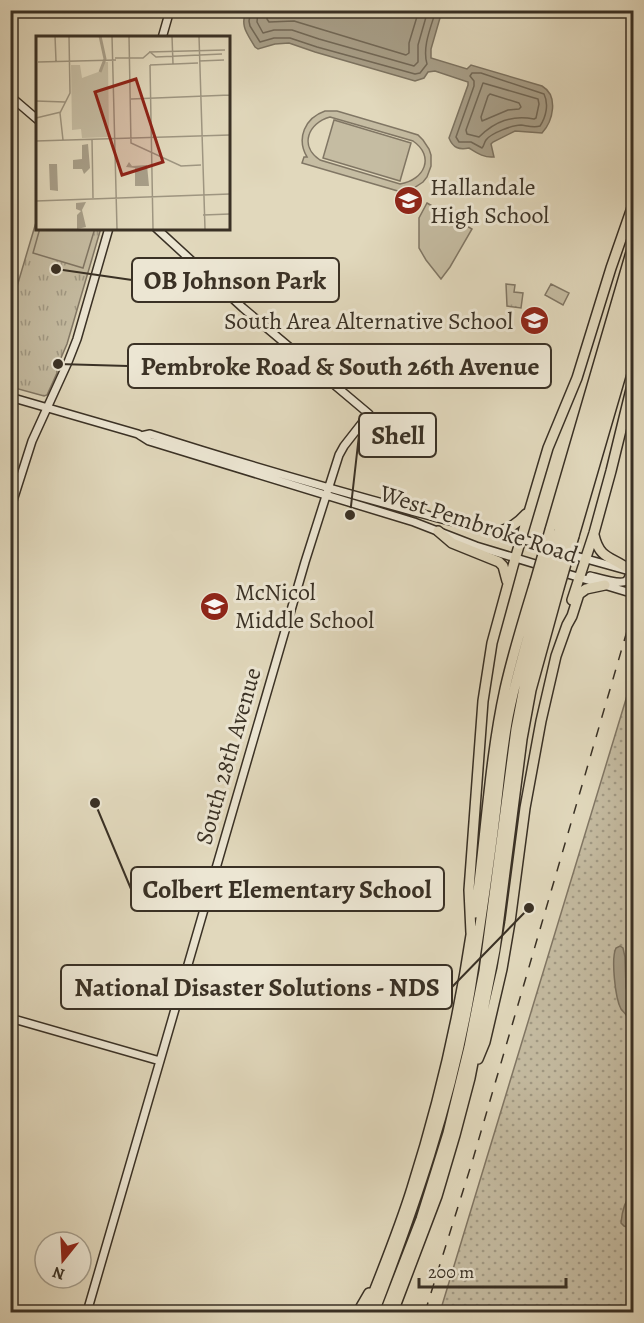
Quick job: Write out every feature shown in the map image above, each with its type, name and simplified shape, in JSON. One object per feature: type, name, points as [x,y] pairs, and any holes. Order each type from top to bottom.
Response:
[{"type":"highway","points":[[471,933],[470,891],[483,702],[492,643],[529,510],[549,448],[577,378],[633,202]]},
{"type":"highway","points":[[562,533],[633,242]]},
{"type":"highway","points":[[385,1312],[421,1219],[448,1133],[469,1047],[484,971],[516,729],[525,682],[547,585],[633,272]]},
{"type":"highway","points":[[374,1312],[419,1191],[449,1086],[469,993],[508,719],[523,653],[547,585],[633,303]]},
{"type":"highway","points":[[562,533],[633,330]]},
{"type":"highway","points":[[567,625],[569,610],[611,471],[633,377]]},
{"type":"highway","points":[[497,532],[517,524],[529,510]]},
{"type":"highway","points":[[438,531],[452,543],[499,562],[503,566],[508,584]]},
{"type":"highway","points":[[594,533],[600,552],[632,572]]},
{"type":"highway","points":[[366,1312],[411,1190],[430,1129],[453,1034],[471,933],[501,709],[516,646],[547,585]]},
{"type":"highway","points":[[393,1312],[437,1196],[470,1078],[495,950],[522,739],[547,585]]},
{"type":"highway","points":[[470,1078],[485,1042],[494,1007],[510,922],[525,808],[556,656],[579,594],[586,589],[605,585]]},
{"type":"highway","points":[[358,1312],[380,1275]]},
{"type":"street","points":[[163,36],[170,10]]},
{"type":"street","points":[[10,96],[36,118]]},
{"type":"street","points":[[10,510],[32,441],[77,339],[108,230]]},
{"type":"street","name":"South 28th Avenue","points":[[87,1312],[305,562],[339,455],[369,414],[243,308],[158,230]]},
{"type":"street","name":"West Pembroke Road","points":[[10,397],[141,436],[150,434],[327,492],[476,546],[633,594]]},
{"type":"street","name":"West Pembroke Road","points":[[327,492],[521,538],[632,572]]},
{"type":"street","points":[[579,577],[587,576],[624,582],[632,572]]},
{"type":"street","points":[[10,1018],[160,1061]]},
{"type":"green space","points":[[325,111],[337,111],[418,135],[429,149],[431,166],[427,177],[414,188],[417,190],[415,196],[302,163],[304,157],[307,157],[302,143],[304,130],[312,118]],"holes":[[[330,117],[413,141],[424,153],[424,167],[416,178],[400,184],[320,160],[313,154],[308,142],[316,124]]]},
{"type":"green space","points":[[334,120],[411,143],[400,181],[323,158]]},
{"type":"green space","points":[[427,203],[472,229],[441,279],[419,248],[419,218]]},
{"type":"green space","points":[[36,222],[36,230],[100,230],[67,344],[47,395],[11,387],[10,310]]},
{"type":"green space","points":[[39,230],[94,230],[83,268],[33,253]]},
{"type":"green space","points":[[506,284],[515,285],[514,292],[523,293],[521,308],[507,306]]},
{"type":"green space","points":[[551,284],[569,293],[563,305],[545,295]]},
{"type":"green space","points":[[633,676],[633,1312],[440,1312]]},
{"type":"water","points":[[246,10],[442,11],[431,49],[431,58],[467,69],[471,65],[542,86],[551,96],[552,109],[549,122],[542,133],[515,131],[493,142],[491,144],[494,157],[484,156],[469,148],[457,148],[449,138],[468,82],[435,71],[428,72],[424,78],[415,81],[289,43],[258,49],[245,30]]},
{"type":"water","points":[[620,946],[623,948],[625,957],[626,987],[633,1008],[633,1039],[627,1016],[621,1009],[615,988],[615,953],[616,948]]},
{"type":"water","points":[[633,1191],[633,1203],[628,1213],[629,1218],[633,1220],[633,1229],[621,1223],[624,1206]]},
{"type":"railway","points":[[425,1312],[473,1159],[634,607]]},
{"type":"place","name":"Hallandale High School","points":[[409,201]]},
{"type":"place","name":"OB Johnson Park","points":[[56,269]]},
{"type":"place","name":"South Area Alternative School","points":[[534,321]]},
{"type":"place","name":"Pembroke Road & South 26th Avenue","points":[[58,364]]},
{"type":"place","name":"Shell","points":[[350,515]]},
{"type":"place","name":"McNicol Middle School","points":[[214,606]]},
{"type":"place","name":"Colbert Elementary School","points":[[95,803]]},
{"type":"place","name":"National Disaster Solutions - NDS","points":[[529,908]]}]
